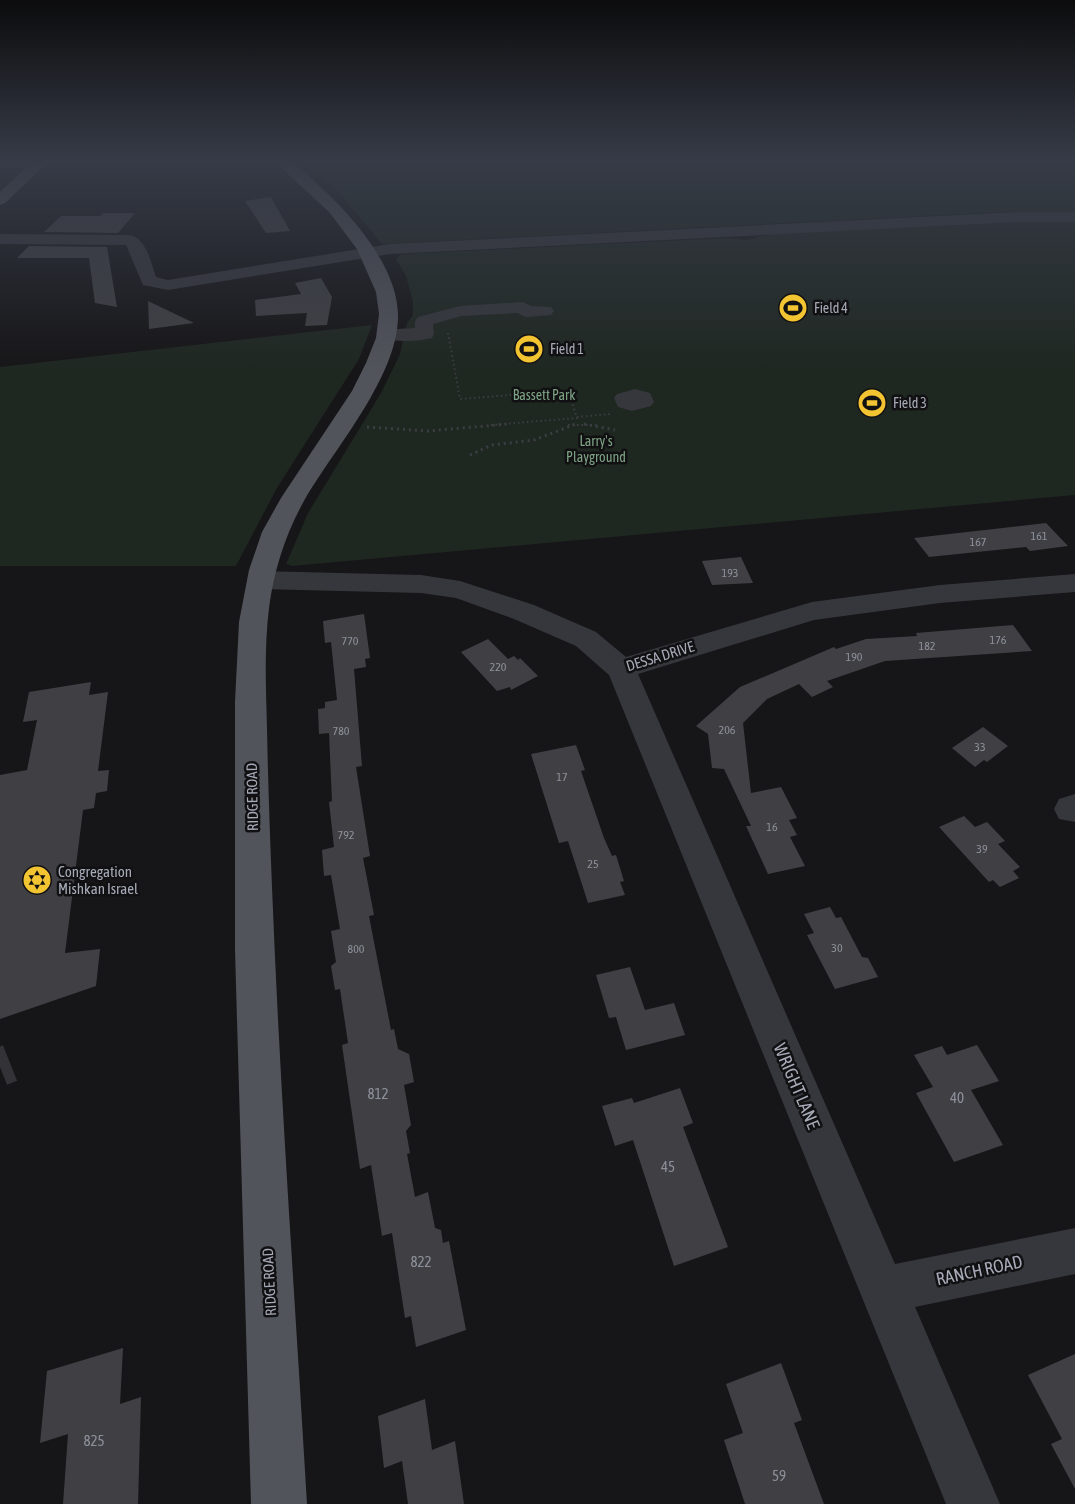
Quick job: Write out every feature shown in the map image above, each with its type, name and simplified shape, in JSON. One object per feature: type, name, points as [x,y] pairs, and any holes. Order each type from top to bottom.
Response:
[{"type":"main road","name":"RIDGE ROAD","points":[[279,1504],[253,880],[250,695],[253,622],[268,550],[280,521],[370,376],[387,334],[389,320],[387,290],[375,264],[351,232]]},
{"type":"street","points":[[0,238],[130,240],[136,246],[149,281],[168,285],[442,240],[600,232]]},
{"type":"street","points":[[387,334],[425,334],[424,321],[460,311],[513,307],[523,307],[526,312],[545,311]]},
{"type":"street","name":"DESSA DRIVE","points":[[260,580],[421,584],[460,590],[524,612],[586,639],[621,669],[812,611],[940,594],[1075,584]]},
{"type":"street","name":"WRIGHT LANE","points":[[621,669],[973,1504]]},
{"type":"street","name":"RANCH ROAD","points":[[883,1290],[1075,1251]]},
{"type":"path","points":[[444,315],[460,399],[523,394]]},
{"type":"path","points":[[572,403],[577,417]]},
{"type":"path","points":[[357,427],[428,431],[568,419],[587,416],[622,405]]},
{"type":"path","points":[[587,416],[594,424]]},
{"type":"path","points":[[566,426],[568,419]]},
{"type":"path","points":[[470,455],[492,444],[527,441],[550,435],[566,426],[594,424],[615,430]]},
{"type":"green space","points":[[372,232],[611,232],[382,244]]},
{"type":"green space","name":"Bassett Park","points":[[1075,232],[1075,495],[292,566],[286,564],[308,513],[381,393],[400,354],[407,323],[413,315],[413,302],[406,276],[396,259],[402,254],[726,238],[747,240],[770,234]]},
{"type":"green space","points":[[372,325],[359,359],[277,488],[236,566],[0,566],[0,367]]},
{"type":"building","points":[[58,232],[119,232],[118,233]]},
{"type":"building","points":[[29,246],[107,247],[117,307],[95,303],[89,258],[17,258]]},
{"type":"building","points":[[321,278],[332,297],[327,325],[305,326],[307,313],[256,316],[255,300],[301,294],[295,283]]},
{"type":"building","points":[[148,301],[194,323],[149,329]]},
{"type":"building","points":[[1046,523],[1068,546],[1030,551],[1026,547],[929,557],[914,538]]},
{"type":"building","points":[[741,557],[753,583],[712,585],[702,561]]},
{"type":"building","points":[[364,614],[370,658],[365,659],[366,667],[354,669],[362,766],[356,767],[370,856],[363,858],[374,915],[369,916],[391,1030],[394,1029],[398,1049],[409,1054],[414,1082],[404,1085],[411,1125],[406,1131],[410,1153],[407,1154],[415,1197],[428,1192],[435,1228],[441,1230],[443,1243],[449,1241],[466,1330],[416,1347],[411,1316],[405,1318],[392,1233],[382,1236],[371,1165],[360,1169],[342,1045],[348,1043],[340,989],[335,990],[331,966],[336,962],[331,931],[340,929],[331,875],[324,876],[322,850],[334,847],[329,802],[332,801],[329,733],[319,734],[318,709],[325,708],[325,702],[337,700],[331,642],[325,643],[323,621]]},
{"type":"building","points":[[1013,625],[1032,651],[885,661],[827,681],[833,687],[812,697],[799,684],[767,699],[743,723],[751,793],[781,787],[797,818],[789,820],[797,835],[790,837],[805,866],[768,874],[746,826],[751,826],[724,769],[712,768],[708,734],[696,726],[740,687],[834,647],[836,649],[866,639],[917,636],[916,633]]},
{"type":"building","points":[[488,639],[508,659],[514,656],[518,660],[520,658],[538,676],[511,690],[510,687],[497,691],[461,652]]},
{"type":"building","name":"Congregation Mishkan Israel","points":[[91,682],[89,695],[108,692],[98,771],[109,770],[107,791],[96,793],[94,808],[83,810],[65,953],[100,949],[96,986],[0,1019],[0,775],[27,770],[37,720],[23,722],[29,692]]},
{"type":"building","points":[[983,727],[1008,746],[987,762],[984,760],[975,767],[952,748]]},
{"type":"building","points":[[576,745],[585,770],[581,771],[604,838],[612,856],[616,855],[624,881],[620,882],[625,895],[588,903],[568,841],[559,843],[531,754]]},
{"type":"building","points":[[964,816],[975,827],[987,822],[1005,841],[998,844],[1020,867],[1013,871],[1019,878],[1000,887],[993,880],[989,882],[939,827]]},
{"type":"building","points":[[830,907],[836,918],[841,917],[862,957],[868,958],[878,977],[835,989],[807,935],[814,933],[804,914]]},
{"type":"building","points":[[630,967],[645,1010],[674,1003],[685,1035],[626,1050],[616,1017],[609,1018],[596,975]]},
{"type":"building","points":[[977,1045],[999,1081],[971,1090],[1003,1145],[954,1162],[916,1093],[933,1087],[914,1055],[942,1046],[947,1055]]},
{"type":"building","points":[[680,1088],[693,1123],[683,1127],[728,1247],[674,1266],[633,1140],[615,1146],[602,1106],[632,1098],[634,1103]]},
{"type":"building","points":[[123,1348],[120,1404],[141,1397],[138,1504],[63,1504],[68,1434],[40,1443],[47,1371]]},
{"type":"building","points":[[1075,1354],[1075,1489],[1051,1444],[1062,1439],[1028,1375]]},
{"type":"building","points":[[781,1363],[802,1420],[794,1423],[824,1504],[745,1504],[724,1440],[743,1433],[726,1384]]},
{"type":"building","points":[[425,1399],[432,1450],[455,1441],[464,1504],[408,1504],[402,1461],[384,1468],[378,1416]]},
{"type":"tunnel","points":[[0,1067],[10,1063]]},
{"type":"place","name":"Field 4","points":[[793,308]]},
{"type":"place","name":"Field 1","points":[[529,349]]},
{"type":"place","name":"Field 3","points":[[872,403]]},
{"type":"place","name":"Congregation Mishkan Israel","points":[[37,880]]},
{"type":"park label","name":"Larry's Playground","points":[[596,450]]}]
